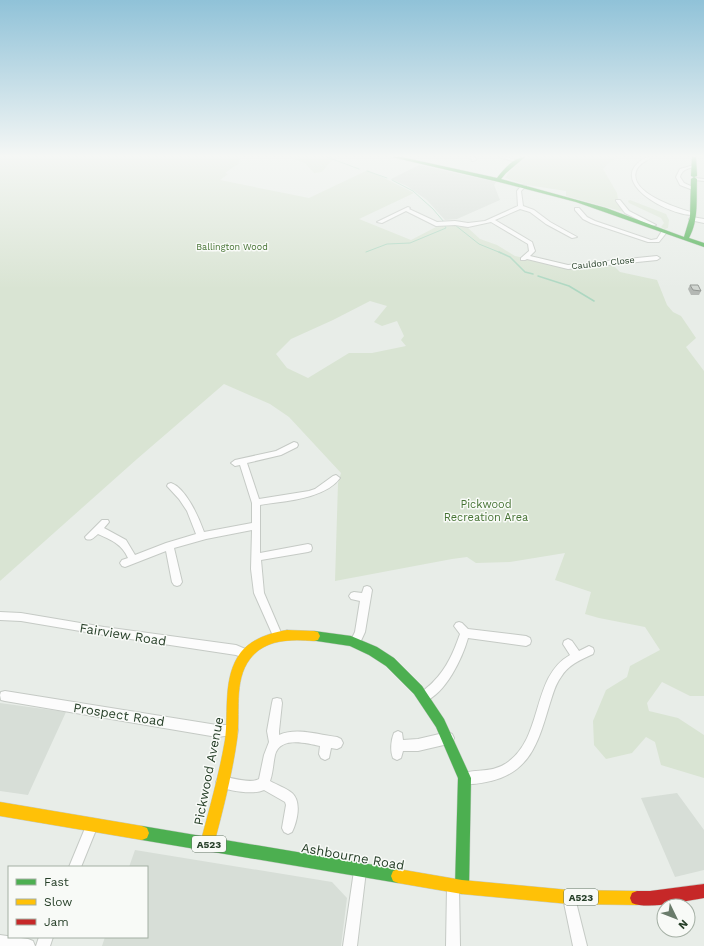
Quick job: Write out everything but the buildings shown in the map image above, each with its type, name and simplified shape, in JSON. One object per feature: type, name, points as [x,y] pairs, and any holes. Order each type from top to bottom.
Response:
[{"type":"main road","points":[[576,201],[620,214],[655,229],[704,244]]},
{"type":"main road","points":[[686,239],[691,230],[693,201]]},
{"type":"main road","name":"Pickwood Avenue","points":[[207,844],[233,730],[235,677],[246,654],[259,644],[277,635],[298,634],[355,642],[372,651],[397,669],[424,697],[443,726],[464,778],[465,815],[457,886]]},
{"type":"main road","name":"Ashbourne Road","points":[[0,809],[360,871],[457,886],[569,897],[650,898],[704,891]]},
{"type":"street","points":[[520,207],[521,201]]},
{"type":"street","points":[[618,201],[624,210],[653,225],[655,229]]},
{"type":"street","points":[[657,201],[704,221]]},
{"type":"street","points":[[379,223],[407,209],[432,223],[440,225],[455,223],[476,224],[491,220],[520,207],[532,211],[565,235],[574,238]]},
{"type":"street","points":[[585,211],[578,210],[585,218],[593,222],[650,241],[656,242],[664,232]]},
{"type":"street","name":"Cauldon Close","points":[[491,220],[530,243],[533,249],[525,258],[568,267],[657,258]]},
{"type":"street","points":[[277,635],[259,593],[256,578],[256,503],[239,462],[278,453],[288,446]]},
{"type":"street","points":[[256,503],[309,494],[336,478]]},
{"type":"street","points":[[326,485],[333,491]]},
{"type":"street","points":[[169,496],[174,488],[192,512],[201,536]]},
{"type":"street","points":[[89,537],[105,522]]},
{"type":"street","points":[[98,529],[124,542],[128,546],[129,561],[168,546],[201,536],[229,529],[256,526]]},
{"type":"street","points":[[168,546],[173,579]]},
{"type":"street","points":[[256,557],[302,547]]},
{"type":"street","points":[[354,596],[366,594],[360,632],[355,642]]},
{"type":"street","name":"Fairview Road","points":[[0,616],[21,617],[104,631],[236,650],[246,654]]},
{"type":"street","points":[[424,697],[442,681],[462,645],[462,629],[520,643]]},
{"type":"street","points":[[568,644],[577,656]]},
{"type":"street","points":[[464,778],[478,778],[501,774],[517,764],[526,754],[534,739],[552,682],[564,664],[589,651]]},
{"type":"street","name":"Prospect Road","points":[[5,696],[217,731],[233,730]]},
{"type":"street","points":[[275,743],[273,731],[277,703]]},
{"type":"street","points":[[222,782],[259,786],[266,779],[268,756],[271,748],[275,743],[284,738],[331,742],[325,754]]},
{"type":"street","points":[[398,746],[418,745],[448,738]]},
{"type":"street","points":[[263,783],[289,798],[292,805],[288,828]]},
{"type":"street","points":[[75,866],[92,825]]},
{"type":"street","points":[[350,946],[360,871]]},
{"type":"street","points":[[453,946],[457,886]]},
{"type":"street","points":[[569,897],[580,946]]},
{"type":"street","points":[[0,942],[28,946]]},
{"type":"shaded area","points":[[428,201],[497,201],[457,219],[445,220]]},
{"type":"shaded area","points":[[0,703],[66,712],[28,795],[0,791]]},
{"type":"shaded area","points":[[677,793],[704,830],[704,870],[675,877],[641,798]]},
{"type":"shaded area","points":[[135,850],[332,882],[347,898],[341,946],[102,946],[105,938],[148,938],[148,866],[129,866]]},
{"type":"green space","points":[[0,201],[397,201],[359,219],[411,240],[438,226],[449,225],[467,227],[480,239],[497,245],[515,256],[569,268],[612,264],[620,272],[657,280],[667,305],[673,312],[681,316],[696,338],[686,347],[704,371],[704,696],[690,696],[662,682],[647,703],[649,711],[678,718],[704,735],[704,778],[661,765],[655,742],[646,737],[632,753],[606,759],[594,745],[593,721],[606,690],[627,677],[630,666],[660,650],[645,627],[585,614],[591,592],[555,580],[565,553],[510,562],[476,563],[467,557],[335,581],[338,483],[341,473],[289,417],[270,404],[224,384],[0,581]],"holes":[[[370,301],[387,306],[374,322],[382,326],[397,321],[404,336],[401,340],[406,346],[372,353],[349,353],[308,378],[287,368],[276,354],[291,339]]]},
{"type":"green space","points":[[585,201],[616,201],[624,212]]},
{"type":"green space","points":[[628,201],[633,201],[666,214],[669,220],[668,228],[665,229],[661,227],[664,223],[661,218],[629,203]]},
{"type":"waterway","points":[[424,201],[444,222]]},
{"type":"waterway","points":[[455,225],[479,244],[501,253]]},
{"type":"waterway","points":[[366,252],[387,244],[410,243],[446,228],[445,226]]},
{"type":"waterway","points":[[499,252],[510,257],[525,272],[533,274]]},
{"type":"waterway","points":[[538,276],[569,286],[594,301]]},
{"type":"traffic: fast","points":[[578,201],[617,213],[704,245]]},
{"type":"traffic: fast","points":[[686,239],[692,225],[694,201]]},
{"type":"traffic: fast","points":[[314,636],[351,641],[373,651],[390,662],[418,690],[440,723],[465,778],[462,887]]},
{"type":"traffic: fast","points":[[142,833],[398,876]]},
{"type":"traffic: slow","points":[[207,844],[231,740],[235,682],[239,668],[245,656],[253,647],[263,641],[275,637],[287,635],[314,636]]},
{"type":"traffic: slow","points":[[0,809],[142,833]]},
{"type":"traffic: slow","points":[[398,876],[462,887],[569,897],[637,898]]},
{"type":"traffic: jam","points":[[637,898],[650,898],[704,891]]},
{"type":"park label","name":"Ballington Wood","points":[[232,247]]},
{"type":"park label","name":"Pickwood Recreation Area","points":[[486,510]]}]
